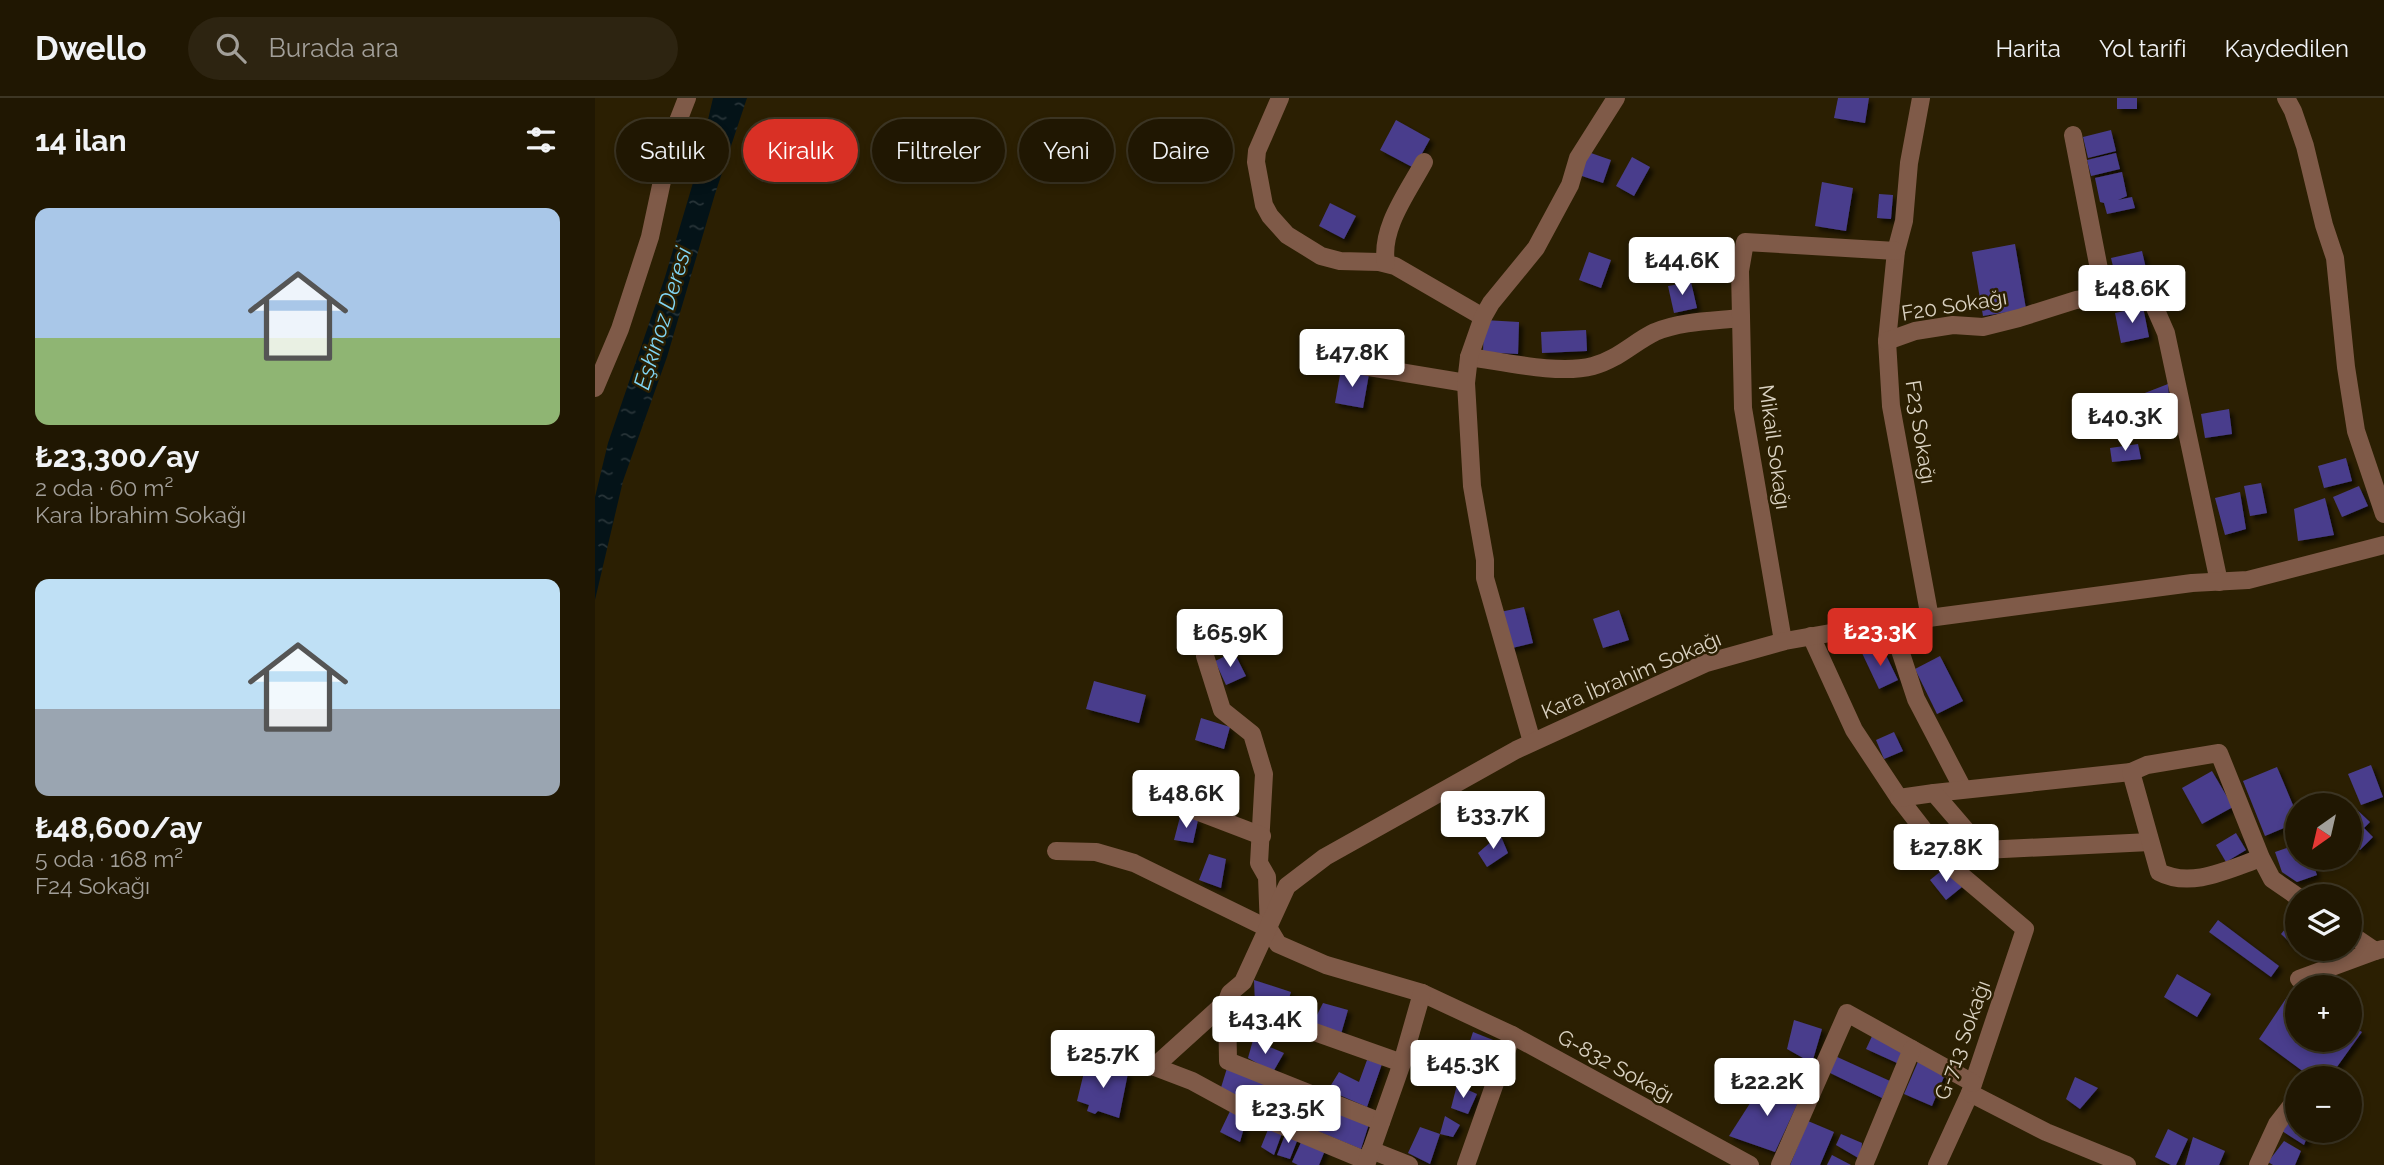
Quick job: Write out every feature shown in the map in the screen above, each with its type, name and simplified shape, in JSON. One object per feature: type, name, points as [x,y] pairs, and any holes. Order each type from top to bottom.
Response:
[{"type":"street","points":[[595,387],[620,329],[650,236],[671,139],[687,98]]},
{"type":"street","points":[[1279,98],[1255,162],[1264,205],[1271,216],[1293,239],[1321,256],[1352,262],[1386,263],[1483,317]]},
{"type":"street","points":[[1532,742],[1486,578],[1472,486],[1466,383],[1469,357],[1483,317],[1491,303],[1536,248],[1570,185],[1578,158],[1616,98]]},
{"type":"street","points":[[1896,251],[1904,221],[1909,163],[1921,98]]},
{"type":"street","points":[[2286,98],[2305,146],[2335,258],[2346,367],[2356,430],[2384,514]]},
{"type":"street","points":[[2073,135],[2105,300]]},
{"type":"street","points":[[1386,263],[1385,249],[1389,228],[1424,162]]},
{"type":"street","name":"Mikail Sokağı","points":[[1783,641],[1743,408],[1740,271],[1745,242],[1896,251]]},
{"type":"street","name":"F23 Sokağı","points":[[1896,251],[1887,341],[1891,406],[1930,618]]},
{"type":"street","name":"F20 Sokağı","points":[[1887,341],[1915,331],[1952,326],[1983,327],[2076,300],[2153,301],[2166,333],[2220,582]]},
{"type":"street","points":[[1469,357],[1559,368],[1582,368],[1613,358],[1663,329],[1741,318]]},
{"type":"street","points":[[1339,362],[1466,383]]},
{"type":"street","name":"Kara İbrahim Sokağı","points":[[1154,1068],[1227,1001],[1230,993],[1243,982],[1287,886],[1325,857],[1532,742],[1706,663],[1783,641],[1891,623],[2192,583],[2248,580],[2384,545]]},
{"type":"street","points":[[1891,623],[1916,699],[1963,789]]},
{"type":"street","points":[[1811,636],[1854,730],[1899,798],[2131,772],[2147,765],[2219,753],[2261,858],[2272,879],[2285,888]]},
{"type":"street","points":[[1056,851],[1097,852],[1134,863],[1269,929],[1267,877],[1259,863],[1264,774],[1252,734],[1222,710],[1205,656]]},
{"type":"street","points":[[2131,772],[2159,872],[2171,878],[2200,879],[2261,858]]},
{"type":"street","points":[[1143,782],[1197,786],[1194,810],[1262,836]]},
{"type":"street","points":[[1934,793],[1983,850],[2150,842]]},
{"type":"street","name":"G-713 Sokağı","points":[[1899,798],[1954,869],[2025,929],[1971,1088],[1937,1165]]},
{"type":"street","name":"G-832 Sokağı","points":[[1269,929],[1278,944],[1303,956],[1422,993],[1512,1035],[1750,1165]]},
{"type":"street","points":[[2362,941],[2379,950]]},
{"type":"street","points":[[2310,975],[2379,950]]},
{"type":"street","points":[[1368,1159],[1402,1063],[1422,993]]},
{"type":"street","points":[[1381,1122],[1228,1061],[1227,1001],[1402,1063]]},
{"type":"street","points":[[1780,1165],[1847,1013],[1912,1049],[2046,1132],[2127,1165]]},
{"type":"street","points":[[1466,1165],[1512,1035]]},
{"type":"street","points":[[1063,1048],[1154,1068],[1192,1081],[1248,1112],[1368,1159],[1409,1165]]},
{"type":"street","points":[[1864,1165],[1912,1049]]},
{"type":"street","points":[[2258,1165],[2277,1124],[2285,1114]]},
{"type":"water","points":[[713,98],[747,98],[729,152],[729,119],[708,119]]},
{"type":"water","name":"Eşkinoz Deresi","points":[[693,182],[719,182],[667,357],[623,481],[595,600],[595,497],[608,443],[665,277]]},
{"type":"building","points":[[1838,98],[1869,98],[1865,123],[1834,118]]},
{"type":"building","points":[[2117,98],[2137,98],[2137,109],[2117,109]]},
{"type":"building","points":[[1396,120],[1430,139],[1414,168],[1380,150]]},
{"type":"building","points":[[2111,130],[2116,151],[2088,158],[2083,137]]},
{"type":"building","points":[[1588,152],[1611,160],[1603,183],[1579,175]]},
{"type":"building","points":[[2116,153],[2120,169],[2091,176],[2087,160]]},
{"type":"building","points":[[1632,157],[1650,167],[1634,196],[1616,186]]},
{"type":"building","points":[[2122,172],[2127,196],[2118,200],[2132,197],[2135,208],[2107,214],[2104,203],[2100,202],[2095,178]]},
{"type":"building","points":[[1822,182],[1853,188],[1846,231],[1815,226]]},
{"type":"building","points":[[1879,194],[1893,195],[1891,219],[1877,218]]},
{"type":"building","points":[[1330,203],[1356,216],[1344,239],[1319,226]]},
{"type":"building","points":[[2015,244],[2026,309],[1983,316],[1972,252]]},
{"type":"building","points":[[2142,251],[2147,273],[2116,279],[2111,258]]},
{"type":"building","points":[[1589,252],[1611,260],[1601,288],[1579,280]]},
{"type":"building","points":[[1691,282],[1697,308],[1674,313],[1668,286]]},
{"type":"building","points":[[2143,307],[2149,337],[2121,343],[2115,313]]},
{"type":"building","points":[[1484,320],[1519,322],[1518,354],[1483,352]]},
{"type":"building","points":[[1586,330],[1587,351],[1542,353],[1541,332]]},
{"type":"building","points":[[1341,369],[1369,374],[1363,408],[1335,403]]},
{"type":"building","points":[[2168,384],[2170,411],[2139,412],[2132,398]]},
{"type":"building","points":[[2229,409],[2232,434],[2205,438],[2201,414]]},
{"type":"building","points":[[2138,444],[2141,459],[2112,462],[2110,448]]},
{"type":"building","points":[[2346,458],[2352,481],[2324,488],[2318,466]]},
{"type":"building","points":[[2261,483],[2267,513],[2250,516],[2244,486]]},
{"type":"building","points":[[2359,486],[2368,506],[2342,517],[2333,497]]},
{"type":"building","points":[[2240,492],[2246,529],[2225,535],[2215,498]]},
{"type":"building","points":[[2325,498],[2334,535],[2298,541],[2294,509]]},
{"type":"building","points":[[1524,607],[1533,643],[1508,649],[1500,612]]},
{"type":"building","points":[[1619,610],[1629,640],[1603,648],[1593,619]]},
{"type":"building","points":[[1884,651],[1898,680],[1879,689],[1862,653]]},
{"type":"building","points":[[1234,652],[1246,676],[1226,685],[1215,661]]},
{"type":"building","points":[[1940,656],[1963,701],[1937,714],[1915,669]]},
{"type":"building","points":[[1094,681],[1146,695],[1139,723],[1086,709]]},
{"type":"building","points":[[1201,718],[1230,727],[1224,749],[1195,740]]},
{"type":"building","points":[[1894,732],[1903,751],[1884,759],[1876,740]]},
{"type":"building","points":[[2371,765],[2383,797],[2363,804],[2363,793],[2356,793],[2348,774]]},
{"type":"building","points":[[2277,767],[2288,793],[2285,793],[2285,828],[2265,836],[2243,781]]},
{"type":"building","points":[[2212,771],[2233,807],[2202,824],[2182,788]]},
{"type":"building","points":[[2363,815],[2370,822],[2364,828],[2373,837],[2363,847]]},
{"type":"building","points":[[1180,817],[1198,820],[1193,843],[1174,840]]},
{"type":"building","points":[[2236,833],[2246,850],[2226,862],[2216,845]]},
{"type":"building","points":[[1500,834],[1508,853],[1487,867],[1478,853]]},
{"type":"building","points":[[2285,849],[2285,870],[2315,870],[2317,875],[2297,882],[2282,872],[2275,852]]},
{"type":"building","points":[[1209,854],[1226,859],[1221,888],[1199,880]]},
{"type":"building","points":[[1946,867],[1962,887],[1946,900],[1930,880]]},
{"type":"building","points":[[2218,920],[2279,966],[2271,977],[2209,932]]},
{"type":"building","points":[[2177,974],[2211,994],[2197,1017],[2164,997]]},
{"type":"building","points":[[1254,980],[1291,992],[1284,1013],[1255,1004]]},
{"type":"building","points":[[2285,1000],[2285,1052],[2348,1052],[2338,1066],[2296,1066],[2259,1039]]},
{"type":"building","points":[[1323,1003],[1348,1010],[1341,1034],[1313,1023]]},
{"type":"building","points":[[1794,1020],[1822,1029],[1812,1063],[1787,1049]]},
{"type":"building","points":[[1473,1032],[1493,1040],[1483,1063],[1466,1053]]},
{"type":"building","points":[[1874,1032],[1905,1047],[1897,1063],[1866,1049]]},
{"type":"building","points":[[1253,1040],[1284,1053],[1273,1072],[1248,1058]]},
{"type":"building","points":[[1835,1056],[1890,1081],[1882,1098],[1828,1072]]},
{"type":"building","points":[[1920,1057],[1946,1072],[1932,1106],[1904,1094]]},
{"type":"building","points":[[1367,1060],[1382,1064],[1367,1107],[1328,1090],[1339,1072],[1359,1082]]},
{"type":"building","points":[[1086,1064],[1106,1070],[1106,1066],[1128,1073],[1119,1118],[1098,1111],[1095,1114],[1087,1111],[1089,1105],[1077,1101]]},
{"type":"building","points":[[1227,1068],[1369,1124],[1361,1149],[1220,1091]]},
{"type":"building","points":[[2075,1077],[2098,1088],[2080,1109],[2066,1099]]},
{"type":"building","points":[[1763,1083],[1801,1096],[1775,1152],[1729,1136]]},
{"type":"building","points":[[1457,1085],[1477,1094],[1468,1114],[1451,1108]]},
{"type":"building","points":[[1232,1107],[1247,1117],[1240,1142],[1220,1132]]},
{"type":"building","points":[[1445,1116],[1460,1125],[1453,1137],[1440,1134]]},
{"type":"building","points":[[1808,1121],[1834,1132],[1820,1165],[1790,1165]]},
{"type":"building","points":[[1269,1127],[1282,1133],[1274,1155],[1261,1147]]},
{"type":"building","points":[[1420,1127],[1440,1134],[1430,1164],[1408,1153]]},
{"type":"building","points":[[2168,1129],[2188,1139],[2176,1165],[2155,1157]]},
{"type":"building","points":[[1287,1130],[1299,1136],[1290,1159],[1277,1155]]},
{"type":"building","points":[[1841,1134],[1862,1143],[1860,1159],[1836,1145]]},
{"type":"building","points":[[2193,1137],[2225,1151],[2219,1165],[2185,1165]]},
{"type":"building","points":[[1303,1138],[1326,1148],[1319,1165],[1298,1165],[1292,1162]]},
{"type":"building","points":[[2284,1141],[2301,1151],[2295,1165],[2273,1165],[2268,1162]]},
{"type":"building","points":[[1832,1155],[1851,1165],[1827,1165]]}]
